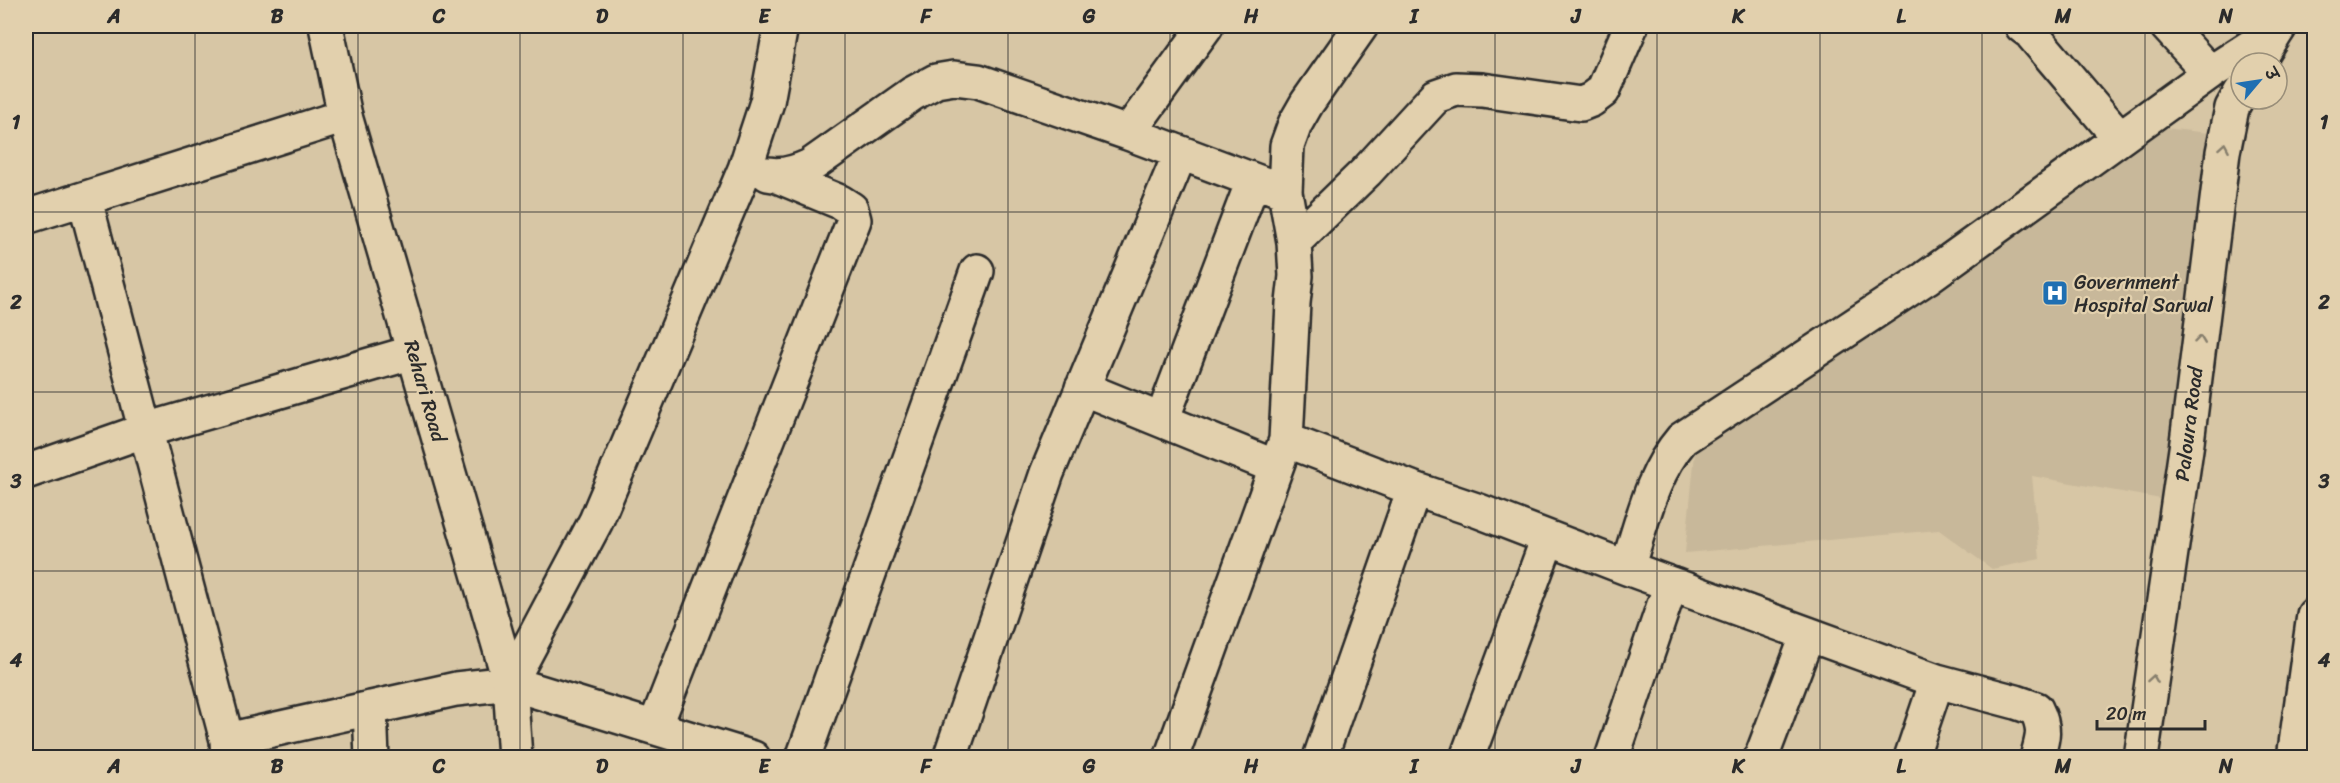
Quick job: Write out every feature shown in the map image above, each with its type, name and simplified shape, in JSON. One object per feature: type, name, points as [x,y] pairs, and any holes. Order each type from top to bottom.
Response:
[{"type":"street","name":"Rehari Road","points":[[326,26],[345,116],[510,683],[515,758]]},
{"type":"street","points":[[510,683],[596,521],[760,172],[767,102],[781,26]]},
{"type":"street","points":[[1128,133],[1206,26]]},
{"type":"street","points":[[1171,758],[1281,453],[1296,276],[1294,242],[1285,192],[1287,146],[1295,124],[1360,26]]},
{"type":"street","points":[[1294,242],[1366,172],[1436,96],[1456,89],[1482,90],[1581,104],[1603,91],[1631,26]]},
{"type":"street","points":[[2022,26],[2030,32],[2120,138]]},
{"type":"street","points":[[2167,26],[2210,72]]},
{"type":"street","points":[[1627,568],[1659,471],[1669,454],[1682,439],[1926,278],[2210,72],[2279,27]]},
{"type":"street","points":[[2264,51],[2279,27]]},
{"type":"street","points":[[760,172],[795,173],[810,166],[912,94],[936,81],[954,78],[978,81],[1128,133],[1285,192]]},
{"type":"street","name":"Paloura Road","points":[[2141,758],[2185,453],[2223,152],[2231,111]]},
{"type":"street","points":[[26,218],[345,116]]},
{"type":"street","points":[[950,758],[1047,473],[1180,154]]},
{"type":"street","points":[[655,727],[854,220],[851,209],[840,202],[760,172]]},
{"type":"street","points":[[1162,420],[1253,181]]},
{"type":"street","points":[[85,200],[227,749],[370,708],[456,688],[510,683],[753,758]]},
{"type":"street","points":[[803,758],[977,271]]},
{"type":"street","points":[[26,472],[146,430],[414,352]]},
{"type":"street","points":[[1082,388],[1162,420],[1414,489],[1937,681],[2036,709],[2043,724],[2037,758]]},
{"type":"street","points":[[1320,758],[1414,489]]},
{"type":"street","points":[[1467,758],[1548,538]]},
{"type":"street","points":[[1612,758],[1671,584]]},
{"type":"street","points":[[2294,758],[2314,615]]},
{"type":"street","points":[[1761,758],[1808,634]]},
{"type":"street","points":[[1911,758],[1937,681]]},
{"type":"street","points":[[370,708],[372,758]]},
{"type":"shaded area","name":"Government Hospital Sarwal","points":[[2156,127],[2208,133],[2161,499],[2032,476],[2040,559],[1992,569],[1939,530],[1685,553],[1695,453]]},
{"type":"place","name":"Government Hospital Sarwal","points":[[2055,293]]}]
